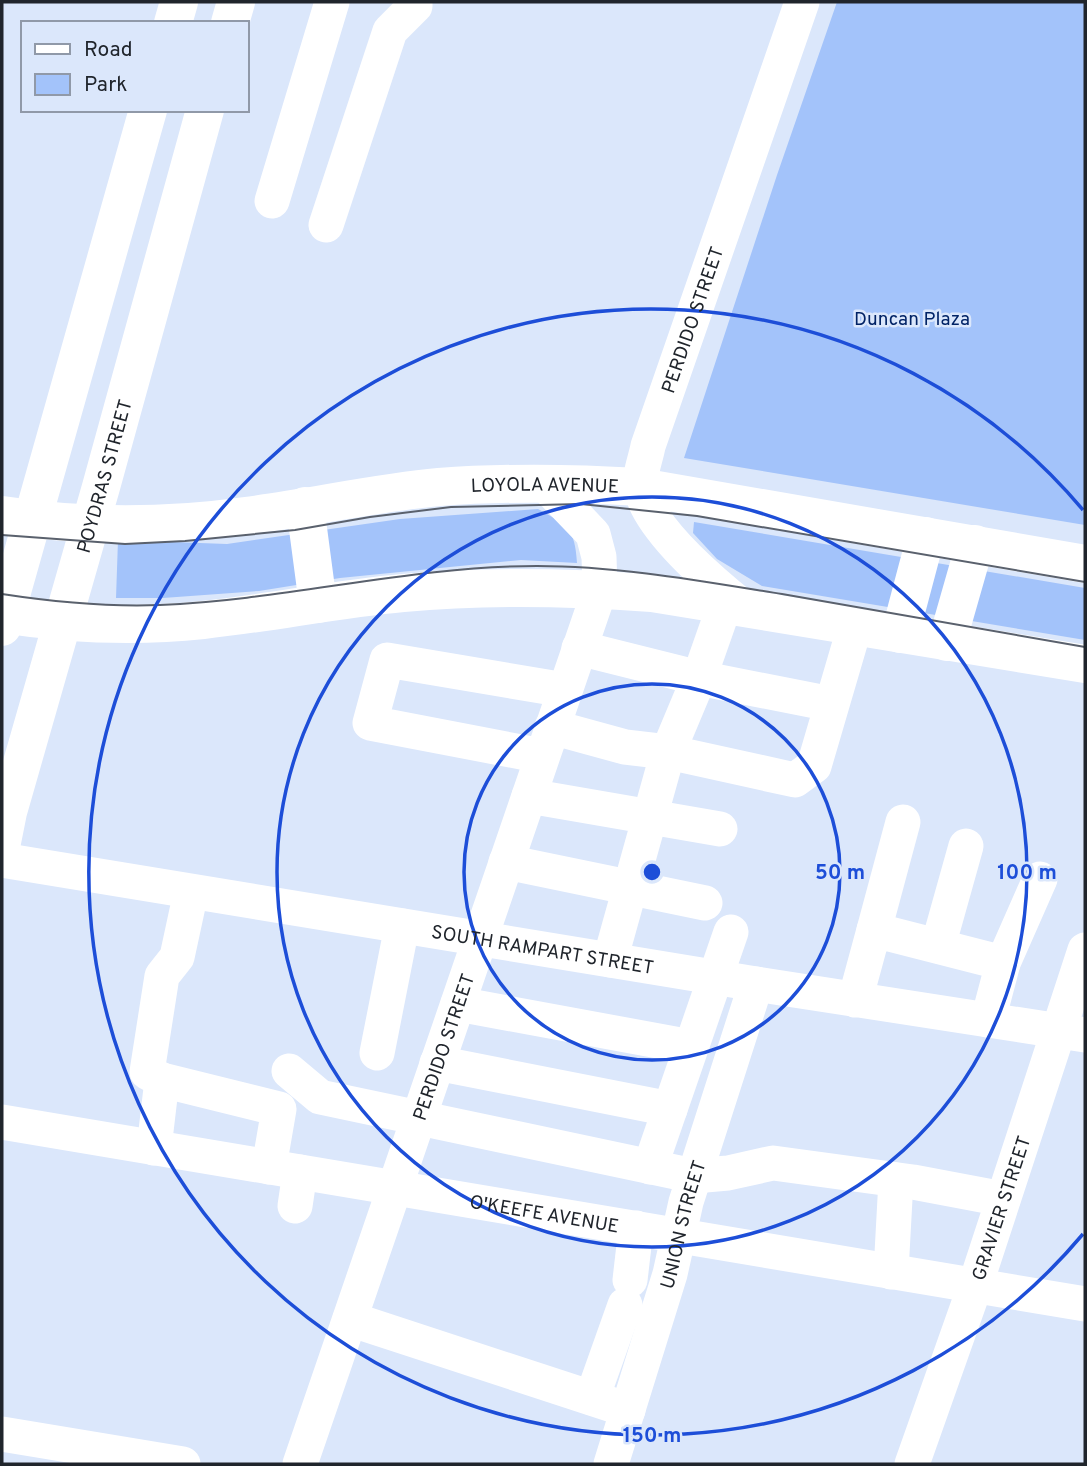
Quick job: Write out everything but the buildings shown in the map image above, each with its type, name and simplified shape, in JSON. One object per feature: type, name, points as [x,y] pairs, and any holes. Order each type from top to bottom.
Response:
[{"type":"main road","points":[[174,21],[179,2]]},
{"type":"main road","points":[[231,21],[236,2]]},
{"type":"main road","points":[[147,112],[17,517],[3,619],[199,621],[401,593],[483,587],[600,589],[652,593],[1085,664]]},
{"type":"main road","name":"POYDRAS STREET","points":[[2,842],[8,812],[204,112]]},
{"type":"main road","points":[[132,165],[185,180]]},
{"type":"main road","name":"LOYOLA AVENUE","points":[[17,517],[90,524],[191,521],[244,516],[439,487],[545,484],[640,487],[1085,564]]},
{"type":"main road","points":[[305,506],[318,604]]},
{"type":"main road","points":[[900,634],[926,536]]},
{"type":"main road","points":[[947,642],[975,544]]},
{"type":"street","points":[[272,201],[332,2]]},
{"type":"street","points":[[326,225],[390,31],[415,6],[415,2]]},
{"type":"street","name":"PERDIDO STREET","points":[[640,487],[648,446],[802,2]]},
{"type":"street","name":"PERDIDO STREET","points":[[300,1464],[600,589],[599,556],[593,534],[545,484]]},
{"type":"street","points":[[610,960],[668,752],[699,678],[734,606],[668,537],[650,510],[640,487]]},
{"type":"street","points":[[565,690],[387,660],[370,723],[668,752],[795,780],[814,766],[855,626]]},
{"type":"street","points":[[579,648],[699,678],[831,704]]},
{"type":"street","points":[[528,796],[720,829]]},
{"type":"street","points":[[855,1000],[903,822]]},
{"type":"street","points":[[938,946],[966,846]]},
{"type":"street","name":"SOUTH RAMPART STREET","points":[[2,860],[715,978],[1071,1033]]},
{"type":"street","points":[[506,862],[705,903]]},
{"type":"street","points":[[988,1020],[1003,963],[1040,880]]},
{"type":"street","points":[[191,892],[177,957],[162,976],[147,1072],[162,1080],[279,1109],[297,1185]]},
{"type":"street","points":[[377,1053],[402,926]]},
{"type":"street","points":[[874,930],[1003,963]]},
{"type":"street","points":[[650,1167],[730,932]]},
{"type":"street","name":"GRAVIER STREET","points":[[912,1464],[1003,1199],[1071,1033],[1085,950]]},
{"type":"street","name":"UNION STREET","points":[[611,1464],[670,1274],[694,1176],[755,984]]},
{"type":"street","points":[[458,1004],[691,1047]]},
{"type":"street","points":[[438,1063],[670,1109]]},
{"type":"street","points":[[289,1072],[320,1097],[418,1120],[694,1176],[728,1173],[773,1163],[896,1180],[1003,1199]]},
{"type":"street","points":[[154,1148],[162,1080]]},
{"type":"street","name":"O'KEEFE AVENUE","points":[[2,1122],[154,1148],[297,1185],[395,1188],[1085,1304]]},
{"type":"street","points":[[891,1272],[896,1180]]},
{"type":"street","points":[[592,1398],[628,1292],[636,1228]]},
{"type":"street","points":[[350,1318],[628,1410]]},
{"type":"street","points":[[2,1434],[183,1464]]},
{"type":"green space","name":"Duncan Plaza","points":[[837,2],[1085,2],[1085,525],[684,458]]},
{"type":"green space","points":[[538,509],[568,529],[574,542],[577,563],[521,560],[340,578],[259,591],[163,598],[116,598],[118,540],[227,544],[400,519]]},
{"type":"green space","points":[[694,522],[1085,588],[1085,640],[762,586],[717,559],[693,533]]},
{"type":"tram line","points":[[2,535],[125,544],[185,541],[295,530],[451,507],[581,504],[697,516],[1085,582]]},
{"type":"tram line","points":[[2,594],[81,603],[160,605],[254,597],[442,571],[489,567],[568,567],[629,571],[721,584],[1085,647]]}]
